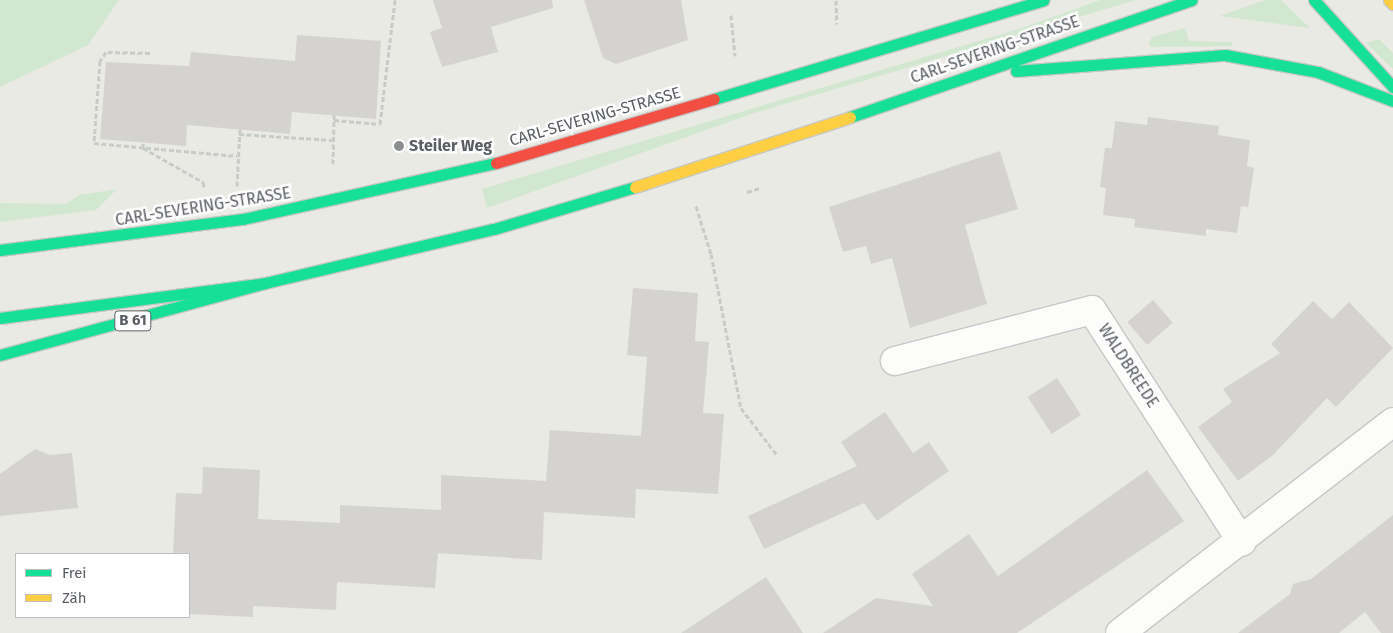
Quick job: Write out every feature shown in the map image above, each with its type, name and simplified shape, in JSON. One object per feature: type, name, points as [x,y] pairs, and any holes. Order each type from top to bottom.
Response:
[{"type":"main road","name":"CARL-SEVERING-STRASSE","points":[[0,250],[243,219],[341,199],[508,160],[1043,0]]},
{"type":"main road","name":"CARL-SEVERING-STRASSE","points":[[265,283],[494,229],[726,159],[1192,0]]},
{"type":"main road","points":[[1314,0],[1393,87]]},
{"type":"main road","points":[[1389,0],[1393,4]]},
{"type":"main road","points":[[975,74],[1225,55],[1318,72],[1393,101]]},
{"type":"main road","points":[[0,318],[265,283]]},
{"type":"main road","name":"B 61","points":[[0,355],[265,283]]},
{"type":"street","name":"WALDBREEDE","points":[[895,361],[1092,310],[1242,542]]},
{"type":"street","points":[[1122,633],[1242,542],[1393,422]]},
{"type":"path","points":[[334,120],[380,124],[395,0]]},
{"type":"path","points":[[731,15],[730,39],[745,89]]},
{"type":"path","points":[[150,53],[106,52],[100,61],[94,143],[237,156]]},
{"type":"path","points":[[334,115],[332,140],[341,199]]},
{"type":"path","points":[[240,129],[235,177],[243,219]]},
{"type":"path","points":[[239,134],[332,140]]},
{"type":"path","points":[[143,142],[143,148]]},
{"type":"path","points":[[143,148],[204,182],[212,224]]},
{"type":"path","points":[[696,206],[711,254],[741,408],[776,455]]},
{"type":"green space","points":[[0,0],[119,0],[88,45],[0,87]]},
{"type":"green space","points":[[1100,0],[1136,0],[754,113],[487,208],[482,189],[1019,29]]},
{"type":"green space","points":[[1265,0],[1281,0],[1310,28],[1220,16]]},
{"type":"green space","points":[[1185,28],[1189,41],[1233,42],[1232,46],[1152,47],[1148,44],[1152,37]]},
{"type":"green space","points":[[1379,39],[1393,53],[1393,69],[1366,43]]},
{"type":"green space","points":[[117,189],[96,210],[0,222],[0,203],[66,204],[79,195]]},
{"type":"building","points":[[433,0],[552,0],[553,8],[491,27],[498,52],[442,67],[430,32],[442,28]]},
{"type":"building","points":[[584,0],[681,0],[688,40],[616,64],[603,58]]},
{"type":"building","points":[[297,35],[381,41],[376,119],[292,112],[290,134],[187,125],[186,146],[100,139],[106,62],[189,66],[191,52],[295,61]]},
{"type":"building","points":[[1148,117],[1219,126],[1218,135],[1250,140],[1247,166],[1254,168],[1248,207],[1241,206],[1237,233],[1206,229],[1206,236],[1134,227],[1135,219],[1103,215],[1106,188],[1100,187],[1105,148],[1112,148],[1115,121],[1147,125]]},
{"type":"building","points":[[1000,151],[1018,209],[965,225],[987,304],[910,328],[892,258],[871,264],[866,246],[843,252],[829,207]]},
{"type":"building","points":[[633,288],[698,293],[695,341],[709,342],[703,413],[724,414],[718,494],[636,489],[635,518],[544,512],[542,560],[438,553],[435,588],[337,582],[336,610],[253,606],[253,617],[190,614],[190,553],[173,553],[176,493],[202,494],[203,467],[260,470],[258,519],[340,523],[340,505],[441,510],[441,475],[546,481],[550,430],[641,436],[647,357],[627,355]]},
{"type":"building","points":[[1153,300],[1173,323],[1147,345],[1127,322]]},
{"type":"building","points":[[1313,301],[1332,319],[1349,302],[1393,348],[1336,407],[1327,398],[1272,456],[1238,481],[1198,427],[1232,402],[1223,389],[1280,353],[1271,344]]},
{"type":"building","points":[[1057,378],[1081,415],[1052,434],[1028,397]]},
{"type":"building","points":[[885,412],[913,453],[929,442],[949,471],[877,521],[864,503],[764,549],[748,516],[857,466],[841,442]]},
{"type":"building","points":[[35,449],[50,455],[72,453],[78,508],[0,516],[0,474]]},
{"type":"building","points":[[1147,470],[1184,521],[1017,633],[823,633],[876,598],[933,606],[912,574],[969,534],[998,576]]},
{"type":"building","points":[[1393,515],[1393,633],[1381,633],[1365,612],[1339,633],[1238,633],[1290,594],[1293,584],[1311,579]]},
{"type":"building","points":[[766,577],[803,633],[681,633]]},
{"type":"traffic: fast","points":[[714,99],[1043,0]]},
{"type":"traffic: fast","points":[[850,117],[1192,0]]},
{"type":"traffic: fast","points":[[1314,0],[1393,87]]},
{"type":"traffic: fast","points":[[1016,71],[1225,55],[1318,72],[1393,101]]},
{"type":"traffic: fast","points":[[0,250],[243,219],[496,163]]},
{"type":"traffic: fast","points":[[0,318],[265,283],[494,229],[635,187]]},
{"type":"traffic: fast","points":[[0,355],[265,283]]},
{"type":"traffic: slow","points":[[1389,0],[1393,4]]},
{"type":"traffic: slow","points":[[635,187],[850,117]]},
{"type":"traffic: jam","points":[[496,163],[714,99]]},
{"type":"place","name":"Steiler Weg","points":[[399,146]]}]
